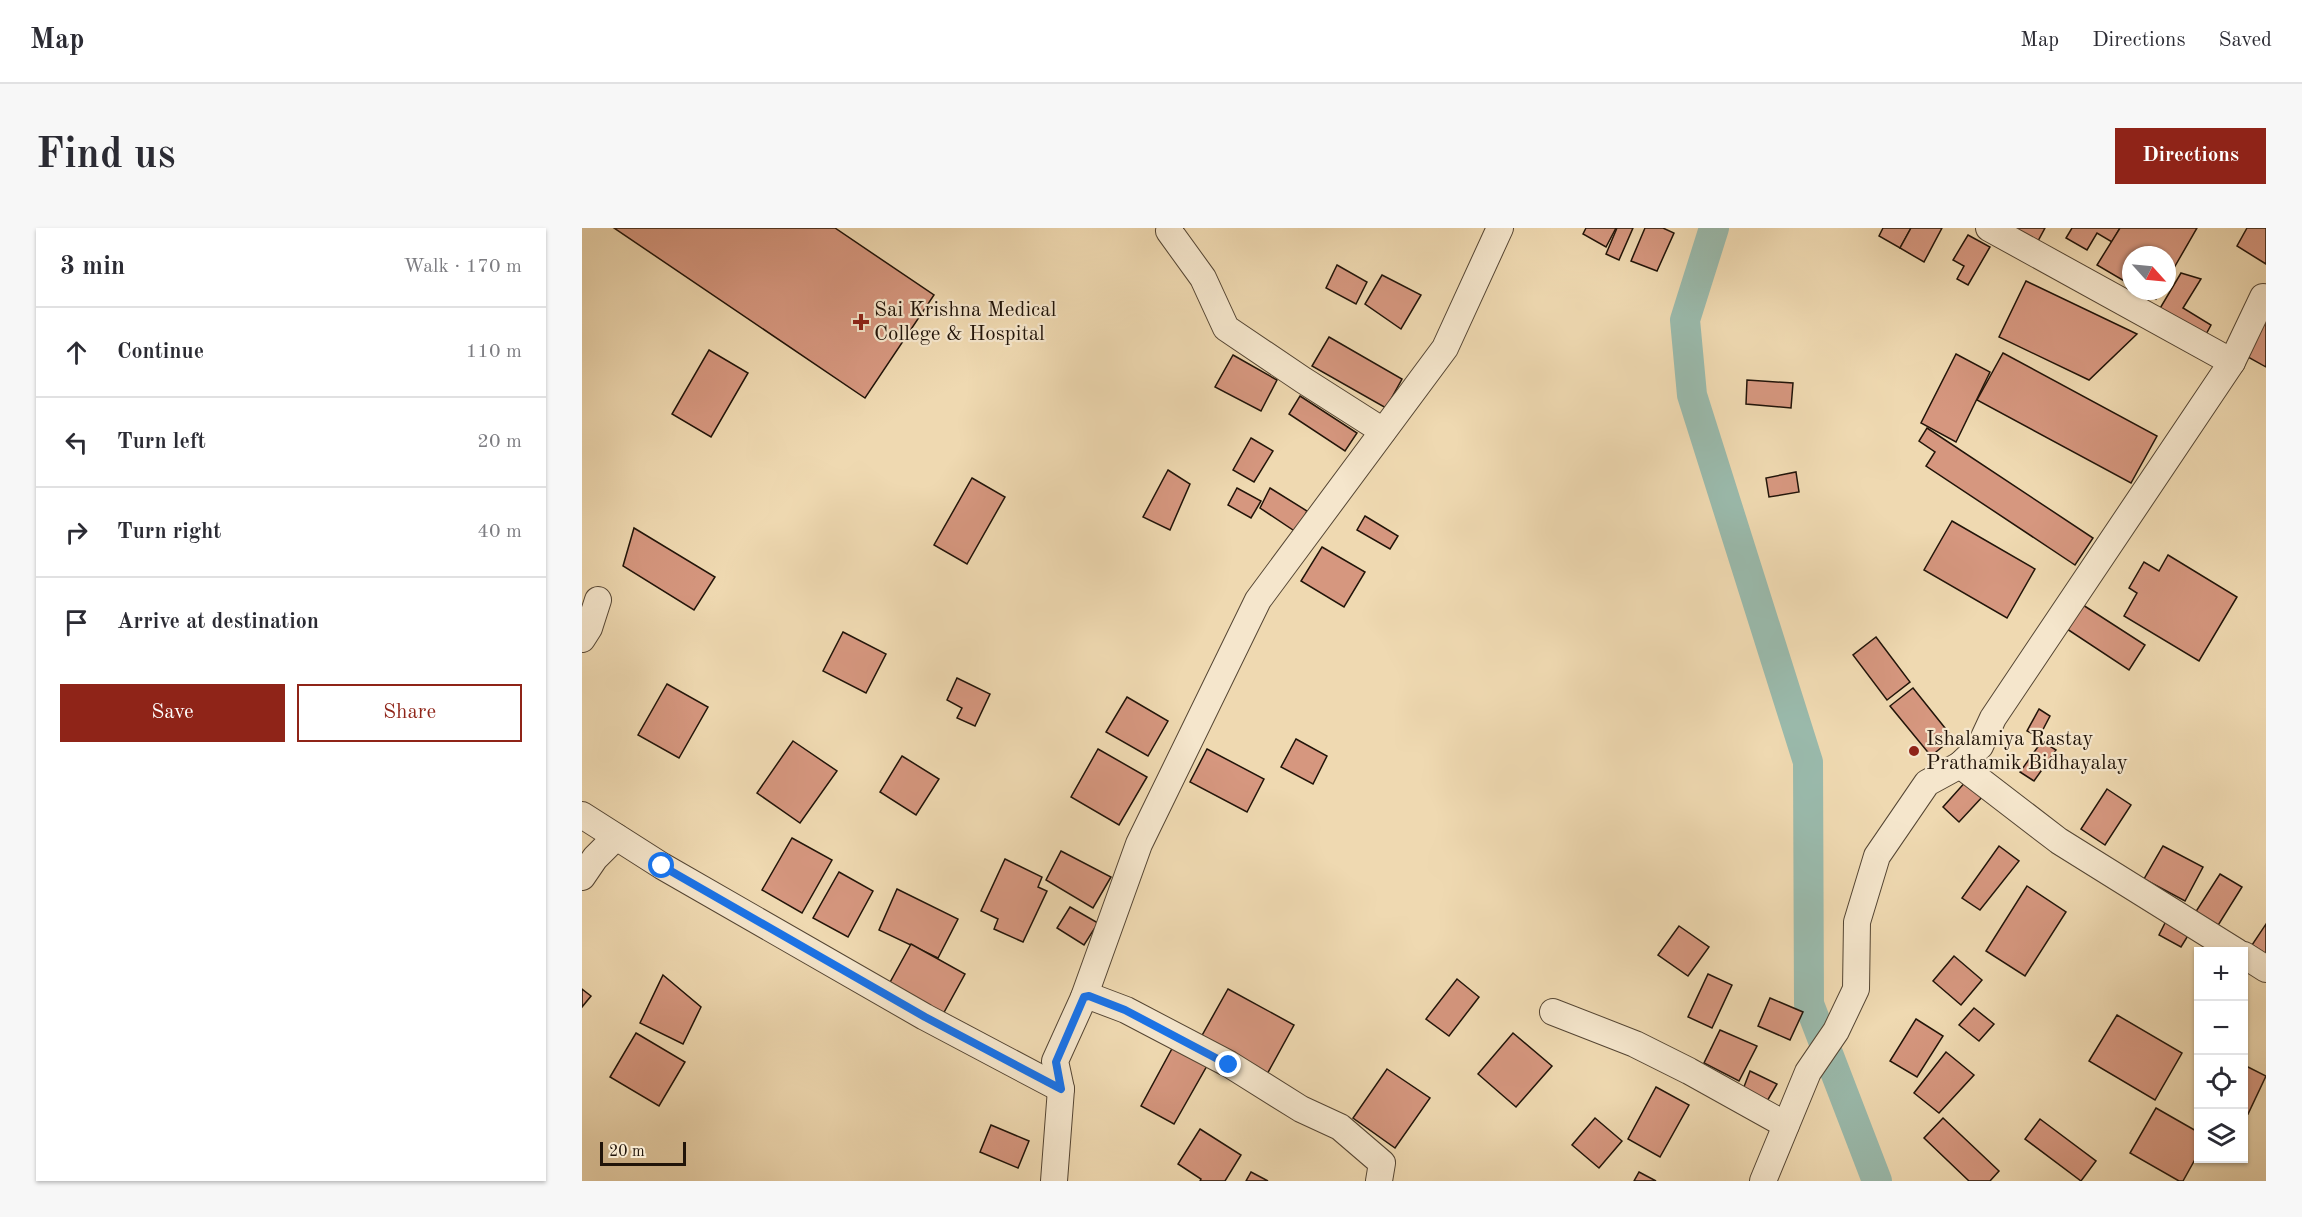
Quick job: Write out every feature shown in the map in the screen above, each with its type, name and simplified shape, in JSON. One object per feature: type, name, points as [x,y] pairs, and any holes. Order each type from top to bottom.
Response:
[{"type":"street","points":[[1170,228],[1169,231],[1203,278],[1226,327],[1383,431]]},
{"type":"street","points":[[1054,1181],[1061,1089],[1056,1062],[1084,997],[1138,844],[1258,600],[1445,348],[1500,228]]},
{"type":"street","points":[[1989,228],[2232,362]]},
{"type":"street","points":[[1763,1181],[1808,1072],[1836,1031],[1856,989],[1857,922],[1877,855],[1927,783],[1960,765],[1980,746],[1993,718],[2232,362],[2263,297],[2266,299]]},
{"type":"street","points":[[582,639],[589,628],[598,600]]},
{"type":"street","points":[[1960,765],[2059,842],[2230,947]]},
{"type":"street","points":[[582,815],[662,866],[925,1017],[1061,1089]]},
{"type":"street","points":[[582,877],[595,858],[616,837]]},
{"type":"street","points":[[2248,958],[2266,969]]},
{"type":"street","points":[[1084,997],[1089,996],[1125,1010],[1229,1065],[1301,1109],[1340,1126],[1382,1164],[1379,1181]]},
{"type":"street","points":[[1552,1012],[1635,1044],[1786,1125]]},
{"type":"building","name":"Sai Krishna Medical College & Hospital","points":[[614,228],[835,228],[934,295],[865,398]]},
{"type":"building","points":[[1586,228],[1616,228],[1606,247],[1583,234]]},
{"type":"building","points":[[1617,228],[1633,228],[1619,260],[1606,254]]},
{"type":"building","points":[[1645,228],[1663,228],[1674,233],[1657,271],[1631,261]]},
{"type":"building","points":[[1883,228],[1911,228],[1900,248],[1879,236]]},
{"type":"building","points":[[1911,228],[1942,228],[1924,262],[1900,248]]},
{"type":"building","points":[[2012,228],[2045,228],[2038,241]]},
{"type":"building","points":[[2072,228],[2120,228],[2112,242],[2097,233],[2087,250],[2066,238]]},
{"type":"building","points":[[2120,228],[2197,228],[2176,264],[2176,246],[2122,246],[2122,280],[2097,265]]},
{"type":"building","points":[[2247,228],[2266,228],[2266,264],[2237,246]]},
{"type":"building","points":[[1968,235],[1990,247],[1968,285],[1957,279],[1964,266],[1953,260]]},
{"type":"building","points":[[1337,265],[1367,282],[1356,304],[1326,288]]},
{"type":"building","points":[[2181,273],[2201,279],[2183,308],[2211,325],[2204,338],[2159,310],[2165,300],[2176,300],[2176,281]]},
{"type":"building","points":[[1382,275],[1421,295],[1401,329],[1365,304]]},
{"type":"building","points":[[2026,281],[2137,334],[2089,380],[1999,337]]},
{"type":"building","points":[[2266,320],[2266,367],[2239,352]]},
{"type":"building","points":[[1329,337],[1402,379],[1386,408],[1312,366]]},
{"type":"building","points":[[709,350],[748,373],[711,437],[672,414]]},
{"type":"building","points":[[2003,353],[2157,436],[2131,483],[1977,400]]},
{"type":"building","points":[[1956,354],[1990,372],[1956,442],[1921,423]]},
{"type":"building","points":[[1233,355],[1277,380],[1261,411],[1215,387]]},
{"type":"building","points":[[1747,380],[1793,383],[1791,408],[1746,404]]},
{"type":"building","points":[[1300,396],[1357,433],[1345,451],[1289,414]]},
{"type":"building","points":[[1927,428],[2093,538],[2075,565],[1926,466],[1935,452],[1919,441]]},
{"type":"building","points":[[1251,438],[1273,451],[1254,482],[1233,470]]},
{"type":"building","points":[[1168,470],[1190,484],[1170,530],[1143,517]]},
{"type":"building","points":[[1796,472],[1799,492],[1769,497],[1766,478]]},
{"type":"building","points":[[972,478],[1005,497],[967,564],[934,545]]},
{"type":"building","points":[[1237,488],[1261,501],[1251,518],[1228,505]]},
{"type":"building","points":[[1270,488],[1307,511],[1296,532],[1260,508]]},
{"type":"building","points":[[1365,516],[1398,536],[1390,549],[1357,530]]},
{"type":"building","points":[[1952,521],[2035,569],[2007,618],[1924,570]]},
{"type":"building","points":[[634,528],[715,577],[694,610],[623,566]]},
{"type":"building","points":[[1322,547],[1365,572],[1344,607],[1301,581]]},
{"type":"building","points":[[2168,555],[2237,597],[2199,661],[2124,616],[2137,593],[2129,588],[2144,562],[2159,571]]},
{"type":"building","points":[[2083,605],[2145,645],[2129,670],[2067,629]]},
{"type":"building","points":[[843,632],[886,654],[866,693],[823,671]]},
{"type":"building","points":[[1876,637],[1910,682],[1887,700],[1853,655]]},
{"type":"building","points":[[957,678],[990,694],[975,726],[957,718],[962,708],[947,700]]},
{"type":"building","points":[[667,684],[708,707],[679,758],[638,735]]},
{"type":"building","points":[[1913,688],[1953,738],[1931,756],[1890,706]]},
{"type":"building","points":[[1127,697],[1168,721],[1148,756],[1106,732]]},
{"type":"building","points":[[2039,709],[2050,716],[2039,737],[2027,731]]},
{"type":"building","points":[[1296,739],[1327,756],[1313,784],[1281,767]]},
{"type":"building","points":[[793,741],[837,771],[800,823],[757,793]]},
{"type":"building","points":[[2042,741],[2056,750],[2034,781],[2020,772]]},
{"type":"building","points":[[1098,749],[1147,777],[1119,825],[1071,797]]},
{"type":"building","points":[[1207,749],[1264,779],[1247,812],[1190,782]]},
{"type":"building","points":[[902,756],[939,779],[916,815],[880,792]]},
{"type":"building","points":[[1968,779],[1984,795],[1959,822],[1943,807]]},
{"type":"building","points":[[2107,789],[2131,805],[2105,845],[2081,829]]},
{"type":"building","points":[[792,838],[832,860],[802,913],[762,890]]},
{"type":"building","points":[[1999,846],[2019,861],[1980,910],[1962,898]]},
{"type":"building","points":[[2163,846],[2203,867],[2185,901],[2144,879]]},
{"type":"building","points":[[1061,851],[1111,877],[1093,908],[1046,880]]},
{"type":"building","points":[[1005,859],[1042,877],[1038,887],[1047,891],[1023,942],[994,929],[998,919],[981,911]]},
{"type":"building","points":[[839,872],[873,891],[848,937],[813,918]]},
{"type":"building","points":[[2220,874],[2242,887],[2217,927],[2195,913]]},
{"type":"building","points":[[2027,886],[2066,912],[2025,976],[1986,951]]},
{"type":"building","points":[[897,889],[958,919],[938,958],[879,930]]},
{"type":"building","points":[[1070,907],[1098,923],[1084,945],[1057,928]]},
{"type":"building","points":[[2166,921],[2189,934],[2181,947],[2159,935]]},
{"type":"building","points":[[2266,924],[2266,954],[2252,945]]},
{"type":"building","points":[[1679,926],[1709,947],[1688,976],[1658,955]]},
{"type":"building","points":[[911,944],[965,974],[942,1016],[888,986]]},
{"type":"building","points":[[1954,956],[1982,980],[1961,1005],[1933,981]]},
{"type":"building","points":[[1708,974],[1732,985],[1712,1028],[1688,1017]]},
{"type":"building","points":[[663,975],[701,1007],[683,1044],[640,1023]]},
{"type":"building","points":[[1457,979],[1479,997],[1449,1036],[1426,1019]]},
{"type":"building","points":[[582,989],[591,996],[582,1007]]},
{"type":"building","points":[[1228,989],[1294,1025],[1266,1076],[1200,1039]]},
{"type":"building","points":[[1770,998],[1803,1012],[1790,1040],[1758,1026]]},
{"type":"building","points":[[1974,1008],[1994,1024],[1979,1041],[1959,1025]]},
{"type":"building","points":[[2117,1015],[2182,1053],[2155,1100],[2089,1061]]},
{"type":"building","points":[[1916,1019],[1943,1036],[1917,1077],[1890,1061]]},
{"type":"building","points":[[1720,1030],[1757,1046],[1739,1081],[1704,1063]]},
{"type":"building","points":[[636,1033],[685,1062],[659,1106],[610,1077]]},
{"type":"building","points":[[1513,1033],[1552,1066],[1516,1107],[1478,1074]]},
{"type":"building","points":[[1174,1045],[1208,1064],[1174,1124],[1141,1106]]},
{"type":"building","points":[[1946,1052],[1974,1075],[1939,1113],[1914,1093]]},
{"type":"building","points":[[2248,1067],[2266,1076],[2248,1114]]},
{"type":"building","points":[[1387,1069],[1430,1098],[1395,1148],[1353,1118]]},
{"type":"building","points":[[1750,1071],[1777,1084],[1766,1103],[1742,1092]]},
{"type":"building","points":[[1656,1087],[1689,1105],[1660,1157],[1628,1139]]},
{"type":"building","points":[[2156,1108],[2194,1130],[2194,1161],[2183,1181],[2179,1181],[2130,1153]]},
{"type":"building","points":[[1595,1118],[1622,1141],[1599,1168],[1572,1145]]},
{"type":"building","points":[[1943,1118],[1999,1171],[1990,1181],[1969,1181],[1924,1138]]},
{"type":"building","points":[[2040,1119],[2096,1161],[2081,1181],[2025,1139]]},
{"type":"building","points":[[991,1125],[1029,1141],[1018,1168],[980,1152]]},
{"type":"building","points":[[1200,1129],[1241,1155],[1225,1181],[1200,1181],[1201,1179],[1178,1164]]},
{"type":"building","points":[[1251,1172],[1268,1181],[1246,1181]]},
{"type":"building","points":[[1639,1172],[1656,1181],[1634,1181]]},
{"type":"waterway","points":[[1714,228],[1685,320],[1692,395],[1808,762],[1809,1004],[1877,1181]]},
{"type":"place","name":"Sai Krishna Medical College & Hospital","points":[[861,322]]},
{"type":"place","name":"Ishalamiya Rastay Prathamik Bidhayalay","points":[[1914,751]]},
{"type":"route","points":[[662,866],[925,1017],[1061,1089],[1056,1062],[1084,997],[1089,996],[1125,1010],[1229,1065]]}]
